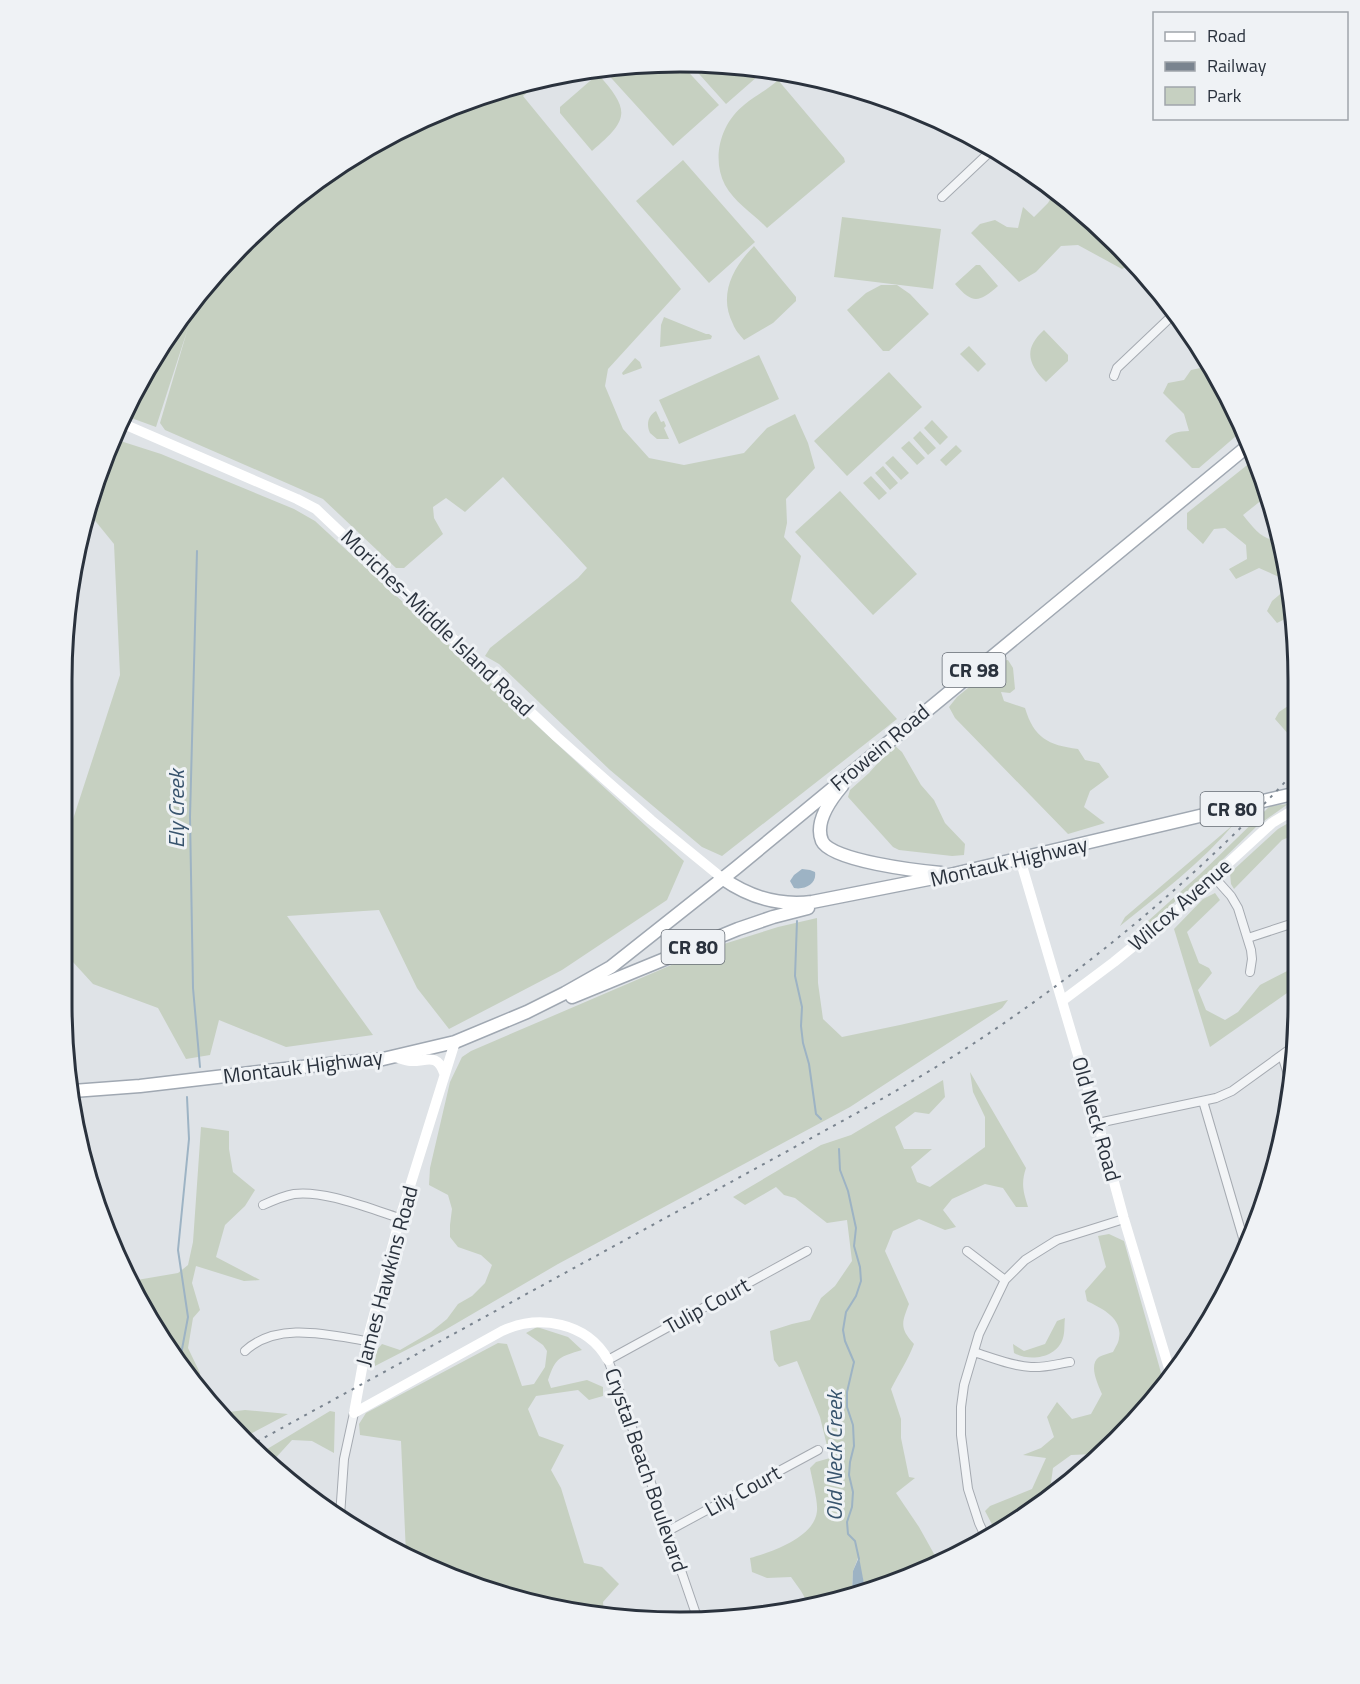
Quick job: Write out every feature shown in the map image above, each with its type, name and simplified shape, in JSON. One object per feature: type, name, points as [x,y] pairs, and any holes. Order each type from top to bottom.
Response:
[{"type":"main road","name":"Frowein Road","points":[[527,1012],[610,967],[722,878],[1243,450]]},
{"type":"main road","points":[[854,770],[832,798],[825,813],[820,831],[825,845],[882,865],[954,874]]},
{"type":"main road","name":"Montauk Highway","points":[[722,878],[736,887],[768,900],[806,903],[954,874],[1288,796]]},
{"type":"main road","name":"CR 80","points":[[527,1012],[571,998],[747,926],[784,914],[830,904],[864,892]]},
{"type":"main road","name":"Montauk Highway","points":[[78,1091],[395,1057],[454,1042],[527,1012]]},
{"type":"street","points":[[942,197],[987,155]]},
{"type":"street","points":[[1114,376],[1118,368],[1169,319]]},
{"type":"street","name":"Moriches-Middle Island Road","points":[[128,426],[316,509],[557,737],[651,820],[722,878]]},
{"type":"street","name":"Wilcox Avenue","points":[[1062,1001],[1143,939],[1214,877],[1266,827],[1288,814]]},
{"type":"street","name":"Old Neck Road","points":[[1020,859],[1168,1366]]},
{"type":"street","points":[[1214,877],[1236,903],[1252,954],[1250,972]]},
{"type":"street","points":[[1248,938],[1288,925]]},
{"type":"street","name":"James Hawkins Road","points":[[340,1509],[344,1459],[367,1341],[400,1218],[454,1042]]},
{"type":"street","points":[[1098,1123],[1216,1098],[1232,1091],[1286,1052]]},
{"type":"street","points":[[1282,1055],[1285,1064]]},
{"type":"street","points":[[395,1057],[410,1061],[423,1059],[437,1061],[444,1073]]},
{"type":"street","points":[[1203,1101],[1242,1236]]},
{"type":"street","points":[[263,1205],[296,1194],[319,1194],[400,1218]]},
{"type":"street","points":[[983,1532],[968,1489],[961,1435],[964,1385],[979,1334],[1005,1280],[1025,1260],[1057,1240],[1124,1219]]},
{"type":"street","name":"Tulip Court","points":[[608,1360],[807,1251]]},
{"type":"street","points":[[967,1251],[1005,1280]]},
{"type":"street","name":"Crystal Beach Boulevard","points":[[354,1413],[502,1331],[520,1324],[546,1322],[573,1329],[593,1341],[608,1360],[695,1612]]},
{"type":"street","points":[[245,1352],[255,1342],[288,1333],[305,1332],[367,1341]]},
{"type":"street","points":[[974,1352],[1017,1366],[1051,1366],[1070,1362]]},
{"type":"street","name":"Lily Court","points":[[668,1532],[818,1450]]},
{"type":"green space","points":[[689,72],[719,105],[673,146],[609,76]]},
{"type":"green space","points":[[698,72],[757,77],[726,104]]},
{"type":"green space","points":[[601,77],[616,97],[621,114],[613,131],[592,151],[560,113],[560,107],[593,78]]},
{"type":"green space","points":[[778,80],[845,162],[767,228],[739,203],[725,185],[721,175],[719,153],[729,121],[748,102]]},
{"type":"green space","points":[[528,92],[523,96],[681,289],[608,369],[605,386],[623,429],[649,458],[684,465],[744,453],[767,428],[795,414],[808,443],[815,468],[786,499],[787,523],[784,537],[801,556],[791,601],[897,719],[722,856],[702,847],[610,770],[499,664],[485,656],[490,648],[578,578],[587,568],[503,477],[465,512],[446,498],[433,507],[434,518],[443,534],[404,568],[396,568],[323,499],[165,430],[160,423],[188,328],[156,427],[132,418],[153,376],[174,342],[223,279],[279,223],[342,174],[376,153],[447,118]]},
{"type":"green space","points":[[683,160],[755,242],[709,283],[636,201]]},
{"type":"green space","points":[[1051,199],[1081,223],[1126,267],[1122,269],[1078,245],[1061,246],[1036,272],[1019,282],[971,233],[980,224],[995,220],[1007,227],[1018,228],[1023,207],[1034,217]]},
{"type":"green space","points":[[842,217],[941,229],[933,289],[834,277]]},
{"type":"green space","points":[[754,246],[796,297],[796,301],[773,323],[744,340],[735,328],[729,313],[728,292],[734,272]]},
{"type":"green space","points":[[976,265],[980,265],[998,286],[986,296],[976,299],[966,295],[955,284]]},
{"type":"green space","points":[[881,285],[897,285],[910,294],[929,314],[889,351],[883,351],[847,310],[866,293]]},
{"type":"green space","points":[[664,317],[709,334],[712,336],[711,339],[660,347],[661,325]]},
{"type":"green space","points":[[1044,330],[1068,355],[1068,361],[1046,382],[1035,369],[1030,356],[1033,344]]},
{"type":"green space","points":[[969,346],[986,364],[978,372],[960,354]]},
{"type":"green space","points":[[759,355],[779,399],[679,444],[659,400]]},
{"type":"green space","points":[[635,358],[640,362],[642,368],[623,375],[622,373]]},
{"type":"green space","points":[[1202,368],[1237,436],[1199,468],[1192,468],[1165,441],[1173,434],[1189,431],[1184,414],[1163,393],[1168,383],[1184,380],[1191,370]]},
{"type":"green space","points":[[889,372],[922,407],[847,476],[814,441]]},
{"type":"green space","points":[[656,411],[661,422],[664,421],[666,426],[664,428],[669,439],[657,439],[650,433],[648,421]]},
{"type":"green space","points":[[932,420],[948,437],[940,445],[924,428]]},
{"type":"green space","points":[[920,431],[936,448],[928,455],[913,438]]},
{"type":"green space","points":[[121,441],[161,454],[294,509],[315,521],[684,861],[667,900],[562,970],[449,1029],[417,988],[379,910],[287,916],[373,1035],[286,1047],[219,1020],[210,1055],[186,1059],[158,1008],[93,984],[72,961],[72,822],[120,675],[114,544],[94,519]]},
{"type":"green space","points":[[909,441],[925,458],[917,465],[901,448]]},
{"type":"green space","points":[[956,445],[962,451],[946,466],[940,460]]},
{"type":"green space","points":[[893,456],[909,473],[901,480],[885,463]]},
{"type":"green space","points":[[1248,464],[1261,501],[1243,515],[1255,530],[1271,539],[1279,577],[1259,568],[1236,579],[1229,569],[1247,559],[1246,545],[1225,528],[1214,529],[1203,544],[1187,529],[1187,513]]},
{"type":"green space","points":[[883,466],[898,483],[890,490],[875,473]]},
{"type":"green space","points":[[871,476],[887,493],[879,500],[863,483]]},
{"type":"green space","points":[[840,491],[917,574],[873,615],[795,532]]},
{"type":"green space","points":[[1282,593],[1285,619],[1277,623],[1267,611],[1272,601]]},
{"type":"green space","points":[[1008,660],[1013,668],[1015,689],[1010,693],[1001,692],[1004,701],[1025,708],[1033,726],[1044,738],[1058,745],[1078,749],[1085,760],[1099,763],[1109,777],[1090,791],[1084,807],[1105,823],[1068,834],[955,718],[949,707],[957,697],[1001,661]]},
{"type":"green space","points":[[1288,706],[1288,734],[1275,719],[1279,712]]},
{"type":"green space","points":[[894,745],[902,752],[921,785],[934,800],[945,823],[965,844],[964,855],[952,856],[899,850],[893,847],[848,797],[850,790]]},
{"type":"green space","points":[[1288,804],[1257,826],[1213,869],[1127,940],[1199,875],[1270,806]]},
{"type":"green space","points":[[1288,823],[1288,838],[1282,840],[1234,889],[1230,873],[1278,829]]},
{"type":"green space","points":[[1234,824],[1194,865],[1120,926],[1125,917]]},
{"type":"green space","points":[[1215,893],[1220,900],[1187,932],[1199,963],[1209,968],[1212,973],[1198,990],[1206,1010],[1225,1020],[1238,1012],[1260,985],[1288,971],[1288,992],[1210,1047],[1174,929],[1203,899]]},
{"type":"green space","points":[[817,918],[818,983],[823,1019],[842,1037],[1008,1000],[1002,1008],[850,1107],[558,1264],[445,1330],[375,1366],[374,1353],[382,1344],[400,1350],[431,1332],[447,1319],[458,1304],[472,1296],[485,1283],[492,1265],[481,1255],[458,1247],[450,1237],[452,1209],[448,1195],[429,1185],[430,1168],[450,1082],[462,1057],[471,1051],[711,948],[778,927]]},
{"type":"green space","points":[[970,1072],[1026,1168],[1023,1187],[1028,1207],[1016,1207],[1003,1188],[985,1184],[952,1199],[943,1210],[956,1227],[945,1230],[919,1219],[893,1231],[885,1251],[909,1304],[903,1325],[906,1334],[914,1344],[891,1389],[901,1419],[901,1438],[909,1477],[915,1478],[896,1493],[935,1556],[864,1583],[858,1558],[853,1571],[852,1587],[805,1599],[791,1577],[767,1578],[752,1572],[750,1558],[791,1542],[809,1528],[817,1511],[810,1468],[816,1462],[830,1458],[820,1417],[797,1361],[779,1367],[774,1360],[770,1331],[810,1320],[821,1298],[835,1286],[852,1261],[847,1220],[827,1223],[795,1198],[784,1195],[776,1187],[745,1205],[733,1197],[821,1145],[851,1135],[943,1080],[945,1097],[929,1114],[915,1112],[895,1127],[904,1149],[932,1149],[911,1167],[917,1182],[930,1187],[985,1147],[985,1117],[973,1092]]},
{"type":"green space","points":[[201,1127],[229,1131],[233,1172],[255,1190],[245,1206],[225,1225],[216,1257],[260,1280],[244,1281],[196,1266],[192,1283],[200,1310],[193,1318],[188,1348],[200,1377],[174,1342],[138,1280],[178,1273],[188,1265],[193,1242]]},
{"type":"green space","points":[[1109,1234],[1124,1241],[1162,1375],[1137,1405],[1088,1454],[1071,1455],[1053,1468],[1051,1486],[993,1526],[985,1511],[990,1506],[1032,1489],[1046,1458],[1023,1455],[1041,1448],[1054,1437],[1047,1417],[1057,1402],[1072,1419],[1091,1414],[1102,1394],[1094,1365],[1099,1357],[1113,1352],[1119,1331],[1118,1325],[1110,1315],[1087,1301],[1085,1291],[1106,1267],[1098,1236]]},
{"type":"green space","points":[[1065,1318],[1063,1338],[1055,1350],[1035,1357],[1020,1356],[1014,1353],[1013,1344],[1024,1351],[1045,1344],[1057,1321]]},
{"type":"green space","points":[[537,1327],[568,1337],[582,1350],[556,1362],[548,1380],[551,1388],[587,1380],[603,1387],[603,1396],[589,1400],[578,1390],[536,1396],[528,1409],[539,1436],[564,1445],[551,1470],[561,1488],[584,1563],[602,1567],[619,1584],[603,1602],[603,1607],[561,1600],[485,1580],[447,1566],[406,1546],[401,1441],[360,1435],[359,1424],[366,1413],[498,1343],[507,1344],[522,1386],[534,1384],[545,1367],[547,1351],[543,1345],[526,1333]]},
{"type":"green space","points":[[245,1410],[288,1414],[250,1434],[229,1412]]},
{"type":"green space","points":[[330,1411],[335,1412],[334,1453],[312,1441],[292,1440],[276,1458],[267,1449]]},
{"type":"water","points":[[802,869],[815,872],[814,880],[806,887],[794,888],[790,881]]},
{"type":"water","name":"Old Neck Creek","points":[[859,1557],[864,1583],[852,1587],[853,1571]]},
{"type":"waterway","name":"Ely Creek","points":[[197,551],[190,817],[193,988],[200,1067]]},
{"type":"waterway","name":"Old Neck Creek","points":[[797,921],[795,976],[802,1007],[803,1043],[809,1064],[816,1114],[821,1119]]},
{"type":"waterway","name":"Ely Creek","points":[[181,1352],[188,1317],[178,1250],[189,1139],[187,1097]]},
{"type":"waterway","name":"Old Neck Creek","points":[[839,1149],[840,1170],[848,1191],[856,1228],[854,1246],[861,1281],[856,1296],[846,1312],[843,1330],[854,1362],[847,1392],[847,1407],[853,1425],[854,1446],[849,1475],[853,1492],[852,1507],[847,1522],[848,1534],[855,1541],[859,1559]]},
{"type":"railway","points":[[258,1441],[846,1119],[979,1040],[1106,948],[1186,880],[1288,778]]}]
